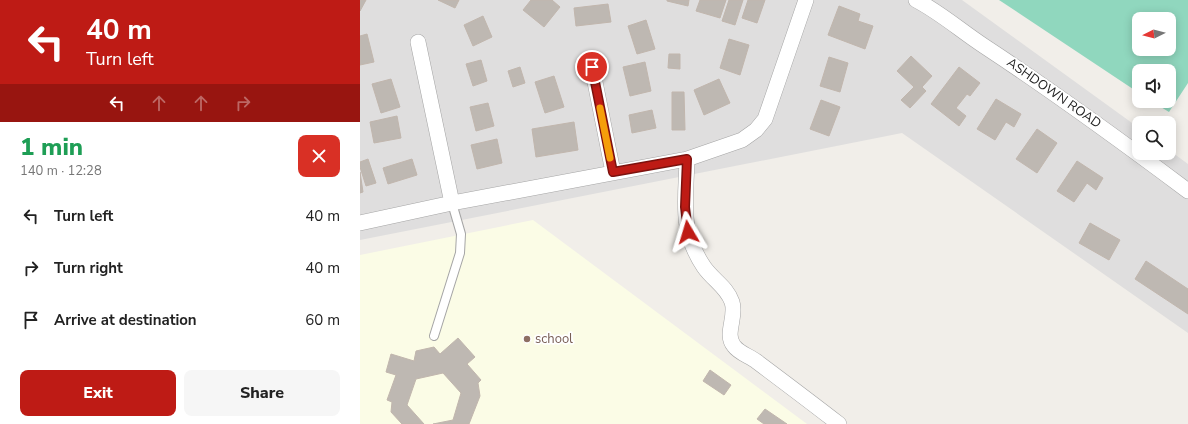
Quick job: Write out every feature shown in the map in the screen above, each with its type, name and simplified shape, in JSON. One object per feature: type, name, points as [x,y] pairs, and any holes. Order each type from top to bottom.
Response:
[{"type":"street","points":[[360,224],[452,203],[687,159],[742,140],[756,130],[765,119],[806,0]]},
{"type":"street","name":"ASHDOWN ROAD","points":[[916,0],[933,9],[1094,121],[1188,191]]},
{"type":"street","points":[[418,42],[452,203]]},
{"type":"street","points":[[592,67],[613,172]]},
{"type":"street","points":[[687,159],[685,207],[688,235],[696,254],[710,276],[727,291],[732,303],[734,313],[730,330],[730,340],[734,347],[755,360],[839,424]]},
{"type":"lane","points":[[434,336],[460,253],[461,234],[452,203]]},
{"type":"shaded area","points":[[360,0],[962,0],[1132,123],[1132,160],[1176,160],[1176,155],[1188,164],[1188,333],[902,133],[360,240]]},
{"type":"shaded area","name":"school","points":[[533,220],[807,424],[360,424],[360,255]]},
{"type":"green space","points":[[999,0],[1188,0],[1188,83],[1176,101],[1176,64],[1132,64],[1132,88]]},
{"type":"green space","points":[[1162,108],[1172,108],[1169,112]]},
{"type":"building","points":[[360,0],[366,0],[360,11]]},
{"type":"building","points":[[438,0],[459,0],[455,8]]},
{"type":"building","points":[[531,0],[552,0],[560,7],[544,27],[523,10]]},
{"type":"building","points":[[667,0],[689,0],[688,6]]},
{"type":"building","points":[[700,0],[726,0],[720,18],[696,11]]},
{"type":"building","points":[[729,0],[743,0],[735,25],[722,21]]},
{"type":"building","points":[[748,0],[765,0],[757,23],[742,18]]},
{"type":"building","points":[[608,4],[611,22],[576,26],[574,8]]},
{"type":"building","points":[[839,6],[860,14],[858,21],[873,26],[865,49],[828,35]]},
{"type":"building","points":[[483,16],[492,37],[473,46],[464,25]]},
{"type":"building","points":[[646,20],[655,49],[637,54],[628,26]]},
{"type":"building","points":[[367,34],[374,62],[360,65],[360,36]]},
{"type":"building","points":[[729,39],[749,45],[740,75],[720,68]]},
{"type":"building","points":[[669,54],[680,54],[680,69],[668,68]]},
{"type":"building","points":[[911,56],[932,76],[922,87],[926,91],[910,108],[901,100],[914,87],[897,71]]},
{"type":"building","points":[[829,57],[848,63],[840,92],[820,86]]},
{"type":"building","points":[[481,60],[487,81],[473,86],[466,64]]},
{"type":"building","points":[[645,62],[651,91],[630,96],[623,67]]},
{"type":"building","points":[[520,67],[525,83],[513,87],[508,71]]},
{"type":"building","points":[[959,67],[980,83],[970,96],[967,94],[956,108],[966,116],[959,126],[931,104]]},
{"type":"building","points":[[554,76],[564,107],[545,113],[535,82]]},
{"type":"building","points":[[391,79],[400,107],[381,113],[372,84]]},
{"type":"building","points":[[719,79],[730,103],[704,115],[694,90]]},
{"type":"building","points":[[672,92],[684,92],[685,130],[672,130]]},
{"type":"building","points":[[996,99],[1021,114],[1014,127],[1006,122],[995,140],[977,129]]},
{"type":"building","points":[[821,100],[840,107],[829,136],[810,129]]},
{"type":"building","points":[[488,103],[494,126],[476,131],[470,107]]},
{"type":"building","points":[[652,110],[656,128],[632,133],[629,115]]},
{"type":"building","points":[[397,116],[401,138],[374,143],[370,122]]},
{"type":"building","points":[[574,122],[578,150],[536,157],[532,129]]},
{"type":"building","points":[[1037,129],[1057,143],[1037,173],[1016,159]]},
{"type":"building","points":[[497,139],[502,163],[477,169],[471,145]]},
{"type":"building","points":[[368,159],[376,183],[366,186],[360,167],[360,162]]},
{"type":"building","points":[[412,159],[417,175],[388,184],[383,168]]},
{"type":"building","points":[[1077,161],[1103,178],[1096,190],[1087,183],[1074,202],[1057,191]]},
{"type":"building","points":[[360,172],[363,192],[360,193]]},
{"type":"building","points":[[1090,223],[1120,240],[1109,260],[1079,243]]},
{"type":"building","points":[[1146,261],[1188,289],[1188,314],[1135,279]]},
{"type":"building","points":[[458,338],[475,357],[467,364],[481,380],[478,383],[480,396],[469,424],[433,424],[453,420],[461,393],[443,373],[416,379],[407,405],[424,424],[402,424],[391,412],[392,402],[387,400],[396,375],[386,372],[391,354],[414,361],[416,351],[434,347],[440,354]]},
{"type":"building","points":[[710,370],[731,385],[724,395],[703,381]]},
{"type":"building","points":[[765,409],[787,424],[764,424],[757,419]]},
{"type":"slow traffic","points":[[600,108],[610,158]]},
{"type":"place","name":"school","points":[[527,339]]},
{"type":"route","points":[[592,67],[613,172],[687,159],[685,207],[688,232]]}]
